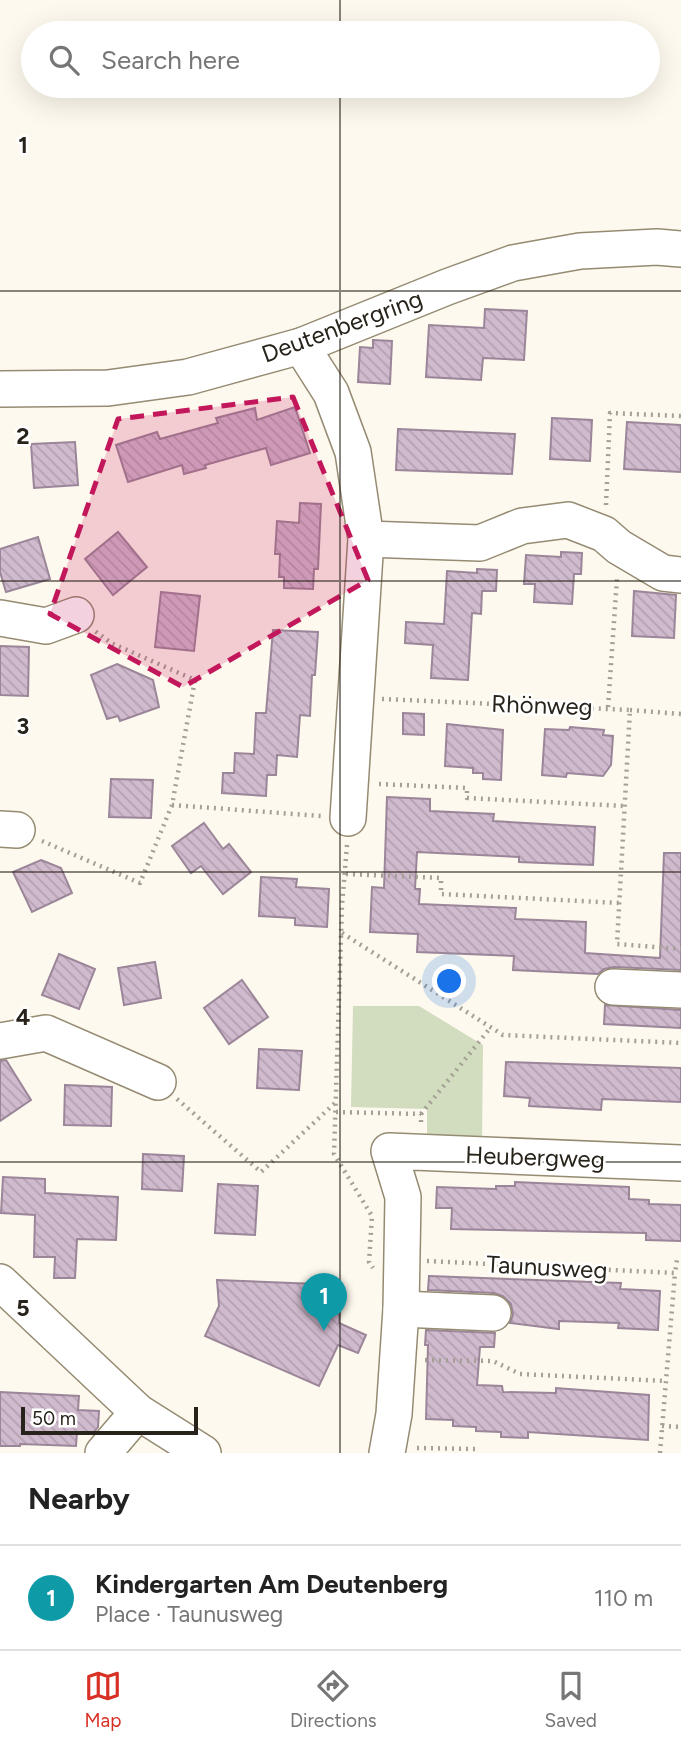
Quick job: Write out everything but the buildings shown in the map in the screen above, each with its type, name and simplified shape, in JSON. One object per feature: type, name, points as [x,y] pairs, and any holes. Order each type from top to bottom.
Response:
[{"type":"street","name":"Deutenbergring","points":[[0,389],[108,388],[188,377],[301,346],[513,263],[580,250],[657,247],[681,249]]},
{"type":"street","points":[[301,346],[331,393],[354,452],[366,539],[348,818]]},
{"type":"street","points":[[366,539],[480,542],[522,526],[568,520],[612,540],[663,573],[681,575]]},
{"type":"street","points":[[0,618],[46,626],[76,615]]},
{"type":"street","points":[[613,987],[681,990]]},
{"type":"street","points":[[0,1041],[46,1032],[158,1082]]},
{"type":"street","points":[[388,1450],[394,1414],[401,1306],[405,1152]]},
{"type":"street","name":"Heubergweg","points":[[405,1152],[681,1163]]},
{"type":"street","points":[[0,1282],[138,1412],[204,1453]]},
{"type":"street","points":[[401,1306],[493,1313]]},
{"type":"street","points":[[103,1453],[138,1412]]},
{"type":"path","points":[[608,707],[612,540],[610,413],[681,416]]},
{"type":"path","points":[[9,830],[140,883],[172,805],[195,680],[111,643],[76,615]]},
{"type":"path","name":"Rhönweg","points":[[356,698],[608,707],[681,714]]},
{"type":"path","points":[[630,710],[617,944],[681,949]]},
{"type":"path","points":[[351,783],[467,788],[467,798],[624,806]]},
{"type":"path","points":[[172,805],[348,818],[341,932],[334,1154],[372,1216],[369,1262],[401,1306]]},
{"type":"path","points":[[346,874],[441,878],[441,894],[620,903]]},
{"type":"path","points":[[341,932],[503,1035],[681,1042]]},
{"type":"path","points":[[405,1152],[421,1114],[491,1027]]},
{"type":"path","points":[[158,1082],[261,1171],[336,1102]]},
{"type":"path","points":[[336,1112],[421,1114]]},
{"type":"path","name":"Taunusweg","points":[[402,1259],[675,1273]]},
{"type":"path","points":[[660,1453],[675,1273],[677,1260],[681,1260]]},
{"type":"path","points":[[433,1360],[493,1361],[520,1374],[666,1381]]},
{"type":"path","points":[[662,1426],[681,1427]]},
{"type":"path","points":[[388,1450],[475,1450],[475,1453]]},
{"type":"highlighted area","points":[[293,397],[368,580],[183,687],[50,614],[118,419]]},
{"type":"green space","points":[[353,1006],[419,1006],[483,1045],[482,1144],[427,1142],[427,1109],[351,1107]]},
{"type":"place","name":"Kindergarten Am Deutenberg","points":[[324,1331]]}]
